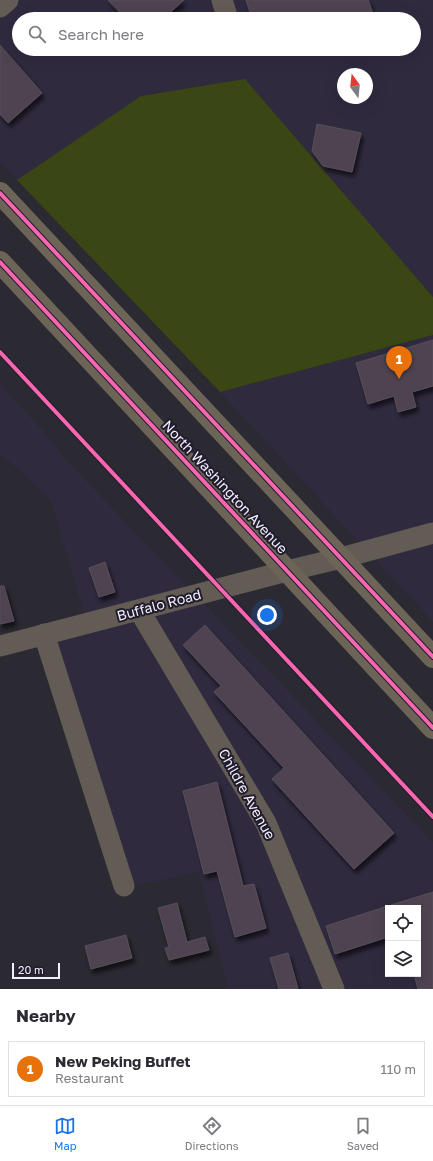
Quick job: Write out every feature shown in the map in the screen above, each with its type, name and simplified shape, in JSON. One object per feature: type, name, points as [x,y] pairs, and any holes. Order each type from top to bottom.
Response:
[{"type":"main road","points":[[0,194],[433,657]]},
{"type":"main road","name":"North Washington Avenue","points":[[0,262],[433,728]]},
{"type":"street","points":[[0,7],[8,0]]},
{"type":"street","points":[[222,0],[226,12]]},
{"type":"street","name":"Buffalo Road","points":[[0,646],[433,533]]},
{"type":"street","name":"Childre Avenue","points":[[139,610],[266,823],[334,989]]},
{"type":"street","points":[[44,634],[124,886]]},
{"type":"shaded area","points":[[0,0],[433,0],[433,297],[245,79],[141,96],[17,180],[0,162]]},
{"type":"shaded area","points":[[433,335],[433,622],[220,392]]},
{"type":"shaded area","points":[[0,384],[46,434],[69,463],[433,842],[433,989],[228,989],[199,872],[128,887],[47,626],[87,623],[50,499],[1,454]]},
{"type":"green space","points":[[245,79],[433,297],[433,335],[220,392],[17,180],[141,96]]},
{"type":"building","points":[[108,0],[184,0],[171,12],[119,12]]},
{"type":"building","points":[[246,0],[368,0],[372,12],[250,12]]},
{"type":"building","points":[[0,45],[42,93],[8,123],[0,114]]},
{"type":"building","points":[[317,124],[361,133],[352,172],[323,166],[312,151]]},
{"type":"building","points":[[433,340],[433,386],[412,392],[416,407],[398,412],[394,396],[368,404],[356,363]]},
{"type":"building","points":[[105,562],[115,592],[99,597],[89,568]]},
{"type":"building","points":[[0,586],[4,586],[14,621],[0,624]]},
{"type":"building","points":[[205,625],[394,833],[354,869],[272,779],[284,768],[214,692],[221,686],[183,645]]},
{"type":"building","points":[[217,782],[243,886],[254,884],[266,928],[235,937],[217,871],[204,874],[183,791]]},
{"type":"building","points":[[433,892],[433,989],[418,989],[415,977],[421,977],[421,905],[391,905]]},
{"type":"building","points":[[177,903],[187,942],[205,937],[209,950],[169,960],[165,948],[169,947],[158,908]]},
{"type":"building","points":[[385,907],[385,938],[335,954],[326,926]]},
{"type":"building","points":[[126,935],[132,958],[91,969],[85,946]]},
{"type":"building","points":[[288,953],[298,989],[279,989],[270,958]]},
{"type":"cycle path","points":[[0,193],[433,657]]},
{"type":"cycle path","points":[[0,262],[433,728]]},
{"type":"cycle path","points":[[0,352],[433,817]]},
{"type":"place","name":"New Peking Buffet","points":[[399,379]]}]
